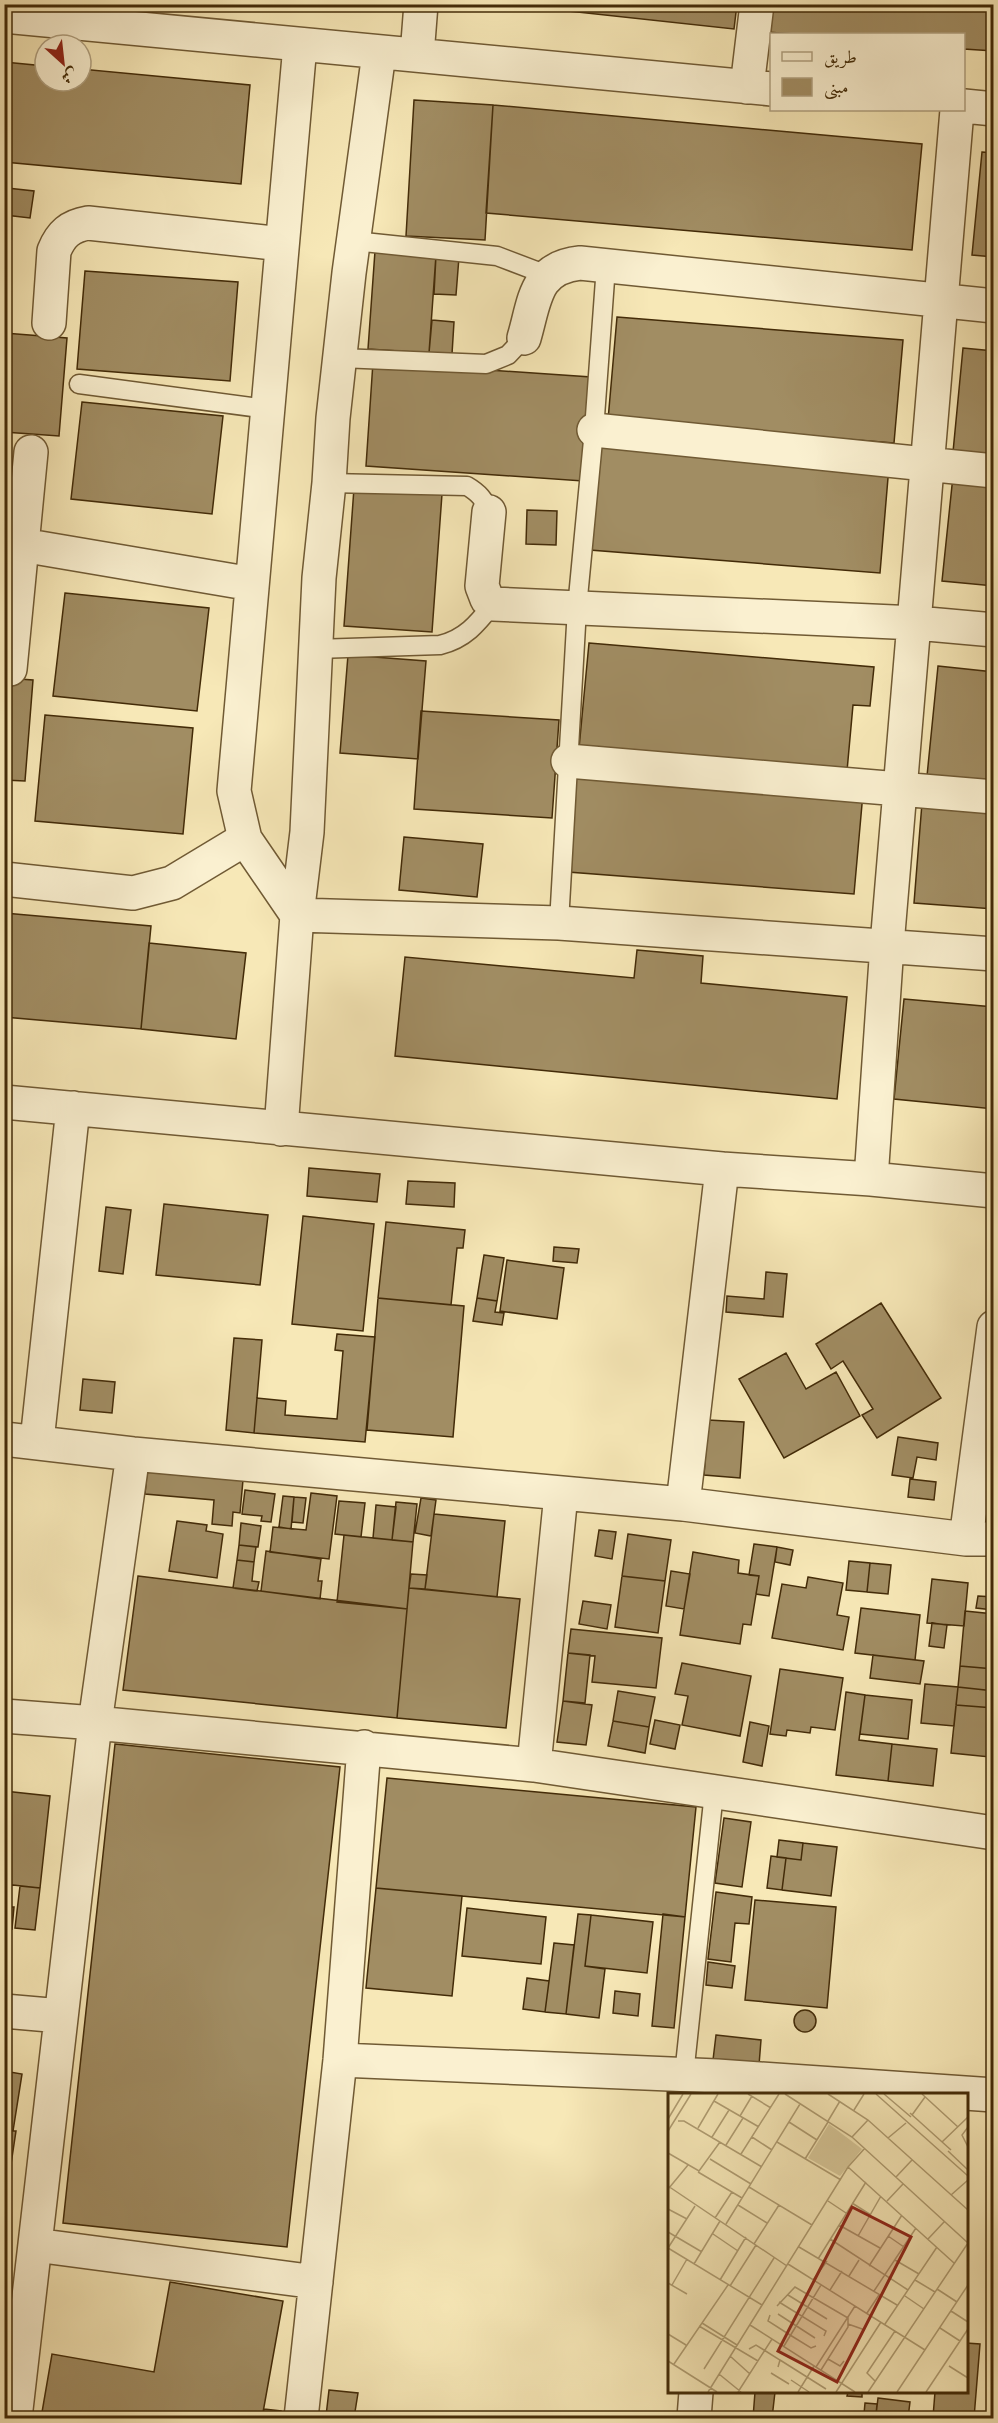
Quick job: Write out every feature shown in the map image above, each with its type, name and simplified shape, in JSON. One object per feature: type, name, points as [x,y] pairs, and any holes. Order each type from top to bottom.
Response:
[{"type":"street","points":[[417,55],[421,4]]},
{"type":"street","points":[[4,16],[759,88],[757,4]]},
{"type":"street","points":[[297,915],[245,839],[234,791],[300,45]]},
{"type":"street","points":[[281,1129],[297,915],[306,832],[319,578],[330,483],[333,418],[380,53]]},
{"type":"street","points":[[965,106],[993,109]]},
{"type":"street","points":[[871,1179],[887,945],[957,111]]},
{"type":"street","points":[[49,323],[54,251],[59,239],[76,225],[88,223],[282,244]]},
{"type":"street","points":[[524,338],[537,288],[547,274],[562,265],[580,263],[993,306]]},
{"type":"street","points":[[594,430],[993,471]]},
{"type":"street","points":[[10,669],[32,452]]},
{"type":"street","points":[[489,512],[482,586],[486,599],[493,604],[915,623],[993,630]]},
{"type":"street","points":[[22,545],[252,584]]},
{"type":"street","points":[[568,761],[993,797]]},
{"type":"street","points":[[4,879],[133,893],[172,883],[245,839]]},
{"type":"street","points":[[297,915],[559,923],[993,954]]},
{"type":"street","points":[[4,1102],[722,1169],[871,1179],[993,1191]]},
{"type":"street","points":[[36,1441],[73,1108]]},
{"type":"street","points":[[683,1504],[722,1169]]},
{"type":"street","points":[[4,1439],[133,1454],[683,1504],[980,1539],[993,1327]]},
{"type":"street","points":[[15,2418],[95,1723],[133,1454]]},
{"type":"street","points":[[534,1764],[561,1494]]},
{"type":"street","points":[[4,1716],[534,1764],[993,1833]]},
{"type":"street","points":[[301,2418],[340,2060],[364,1747]]},
{"type":"street","points":[[4,2011],[61,2016]]},
{"type":"street","points":[[340,2060],[684,2074],[716,2085],[938,2093]]},
{"type":"street","points":[[968,2094],[993,2095]]},
{"type":"street","points":[[34,2245],[316,2282]]},
{"type":"street","points":[[694,2418],[696,2393]]},
{"type":"lane","points":[[354,241],[497,256],[547,274]]},
{"type":"lane","points":[[559,923],[577,608],[594,430],[606,266]]},
{"type":"lane","points":[[340,358],[486,364],[508,355],[524,338]]},
{"type":"lane","points":[[78,384],[267,409]]},
{"type":"lane","points":[[330,483],[467,486],[478,492],[489,512]]},
{"type":"lane","points":[[316,649],[440,645],[454,642],[466,634],[493,604]]},
{"type":"lane","points":[[684,2074],[714,1791]]},
{"type":"building","points":[[503,4],[737,4],[734,29]]},
{"type":"building","points":[[767,4],[994,4],[994,51],[965,49],[965,33],[765,32]]},
{"type":"building","points":[[4,62],[33,65],[33,93],[93,93],[93,70],[250,85],[241,184],[4,162]]},
{"type":"building","points":[[414,100],[493,105],[485,240],[406,236]]},
{"type":"building","points":[[493,105],[922,144],[912,250],[486,213]]},
{"type":"building","points":[[982,152],[994,153],[994,257],[972,255]]},
{"type":"building","points":[[7,188],[34,191],[30,218],[5,215]]},
{"type":"building","points":[[375,251],[436,255],[429,353],[368,349]]},
{"type":"building","points":[[436,255],[459,257],[456,295],[434,294]]},
{"type":"building","points":[[85,271],[238,282],[230,381],[77,369]]},
{"type":"building","points":[[617,317],[903,340],[894,443],[608,420]]},
{"type":"building","points":[[432,320],[454,322],[452,354],[429,353]]},
{"type":"building","points":[[4,333],[67,338],[59,436],[4,432]]},
{"type":"building","points":[[963,348],[994,351],[994,456],[953,452]]},
{"type":"building","points":[[373,362],[591,377],[583,481],[366,466]]},
{"type":"building","points":[[82,402],[223,416],[212,514],[71,499]]},
{"type":"building","points":[[598,443],[889,466],[880,573],[590,550]]},
{"type":"building","points":[[953,476],[994,479],[994,586],[942,581]]},
{"type":"building","points":[[354,488],[442,494],[432,632],[344,626]]},
{"type":"building","points":[[527,510],[557,511],[556,545],[526,544]]},
{"type":"building","points":[[65,593],[209,608],[197,711],[53,696]]},
{"type":"building","points":[[589,643],[874,667],[870,706],[853,705],[847,771],[579,748]]},
{"type":"building","points":[[348,655],[426,661],[418,759],[340,753]]},
{"type":"building","points":[[938,666],[994,672],[994,782],[927,776]]},
{"type":"building","points":[[4,678],[33,680],[25,781],[4,780]]},
{"type":"building","points":[[421,711],[559,720],[552,818],[414,809]]},
{"type":"building","points":[[45,715],[193,728],[183,834],[35,821]]},
{"type":"building","points":[[576,772],[863,793],[854,894],[568,872]]},
{"type":"building","points":[[922,803],[994,809],[994,909],[914,903]]},
{"type":"building","points":[[404,837],[483,844],[477,897],[399,890]]},
{"type":"building","points":[[4,913],[151,926],[141,1029],[4,1017]]},
{"type":"building","points":[[149,943],[246,953],[236,1039],[141,1029]]},
{"type":"building","points":[[637,950],[703,956],[701,983],[847,997],[837,1099],[395,1056],[405,957],[634,978]]},
{"type":"building","points":[[904,999],[994,1007],[994,1109],[894,1099]]},
{"type":"building","points":[[309,1168],[380,1174],[377,1202],[307,1196]]},
{"type":"building","points":[[408,1181],[455,1183],[454,1207],[406,1204]]},
{"type":"building","points":[[164,1204],[268,1215],[260,1285],[156,1275]]},
{"type":"building","points":[[106,1207],[131,1210],[123,1274],[99,1271]]},
{"type":"building","points":[[303,1216],[374,1224],[363,1331],[292,1324]]},
{"type":"building","points":[[386,1222],[465,1230],[463,1248],[457,1248],[451,1305],[378,1298]]},
{"type":"building","points":[[554,1247],[579,1249],[577,1263],[553,1261]]},
{"type":"building","points":[[484,1255],[504,1258],[497,1301],[477,1298]]},
{"type":"building","points":[[507,1260],[564,1268],[557,1319],[500,1311]]},
{"type":"building","points":[[766,1272],[787,1274],[783,1317],[726,1312],[727,1296],[764,1299]]},
{"type":"building","points":[[378,1298],[464,1306],[453,1437],[367,1430]]},
{"type":"building","points":[[477,1298],[497,1301],[495,1312],[504,1313],[502,1325],[473,1321]]},
{"type":"building","points":[[881,1303],[941,1398],[877,1438],[862,1415],[873,1409],[843,1361],[831,1369],[816,1344]]},
{"type":"building","points":[[337,1334],[375,1337],[365,1442],[254,1433],[257,1398],[286,1401],[285,1415],[337,1419],[343,1351],[335,1350]]},
{"type":"building","points":[[234,1338],[262,1340],[254,1433],[226,1430]]},
{"type":"building","points":[[786,1353],[806,1389],[836,1372],[860,1416],[784,1458],[739,1379]]},
{"type":"building","points":[[83,1379],[115,1382],[112,1413],[80,1410]]},
{"type":"building","points":[[708,1420],[744,1422],[740,1478],[704,1475]]},
{"type":"building","points":[[898,1437],[938,1443],[936,1460],[917,1457],[913,1478],[892,1475]]},
{"type":"building","points":[[147,1471],[243,1480],[240,1513],[233,1512],[232,1526],[212,1524],[214,1500],[145,1494]]},
{"type":"building","points":[[910,1479],[936,1482],[934,1500],[908,1497]]},
{"type":"building","points":[[245,1490],[275,1494],[271,1522],[261,1521],[262,1516],[242,1514]]},
{"type":"building","points":[[311,1493],[337,1496],[329,1559],[270,1552],[273,1527],[306,1530]]},
{"type":"building","points":[[283,1496],[294,1497],[291,1529],[279,1527]]},
{"type":"building","points":[[294,1497],[306,1498],[303,1523],[292,1522]]},
{"type":"building","points":[[421,1498],[436,1500],[431,1536],[415,1533]]},
{"type":"building","points":[[339,1501],[365,1503],[361,1537],[335,1534]]},
{"type":"building","points":[[396,1502],[417,1504],[413,1542],[392,1540]]},
{"type":"building","points":[[376,1505],[396,1507],[392,1540],[373,1538]]},
{"type":"building","points":[[434,1514],[505,1521],[497,1597],[425,1589]]},
{"type":"building","points":[[177,1521],[207,1525],[206,1531],[223,1534],[217,1578],[169,1571]]},
{"type":"building","points":[[241,1523],[261,1526],[258,1547],[239,1545]]},
{"type":"building","points":[[599,1530],[616,1532],[612,1559],[595,1556]]},
{"type":"building","points":[[628,1534],[671,1540],[665,1581],[622,1576]]},
{"type":"building","points":[[344,1535],[413,1542],[407,1609],[337,1602]]},
{"type":"building","points":[[754,1544],[777,1547],[769,1596],[756,1594],[759,1576],[749,1575]]},
{"type":"building","points":[[239,1545],[256,1547],[254,1562],[237,1560]]},
{"type":"building","points":[[777,1547],[793,1550],[790,1565],[775,1562]]},
{"type":"building","points":[[266,1551],[321,1559],[318,1581],[322,1581],[320,1599],[261,1591]]},
{"type":"building","points":[[693,1552],[739,1560],[738,1573],[759,1576],[751,1625],[743,1624],[740,1644],[680,1635]]},
{"type":"building","points":[[237,1560],[254,1562],[252,1581],[259,1582],[257,1591],[233,1588]]},
{"type":"building","points":[[849,1561],[870,1563],[867,1592],[846,1590]]},
{"type":"building","points":[[870,1563],[891,1565],[888,1594],[867,1592]]},
{"type":"building","points":[[671,1571],[690,1574],[684,1609],[666,1606]]},
{"type":"building","points":[[411,1574],[427,1575],[425,1589],[409,1588]]},
{"type":"building","points":[[138,1576],[407,1609],[397,1718],[123,1690]]},
{"type":"building","points":[[622,1576],[665,1581],[658,1633],[615,1627]]},
{"type":"building","points":[[808,1577],[843,1583],[837,1615],[849,1617],[843,1650],[772,1638],[782,1584],[806,1588]]},
{"type":"building","points":[[932,1579],[968,1583],[964,1626],[927,1623]]},
{"type":"building","points":[[409,1588],[520,1599],[506,1728],[397,1718]]},
{"type":"building","points":[[978,1596],[994,1597],[993,1610],[976,1608]]},
{"type":"building","points":[[583,1601],[611,1605],[607,1629],[579,1624]]},
{"type":"building","points":[[861,1608],[920,1615],[915,1660],[855,1653]]},
{"type":"building","points":[[965,1611],[994,1614],[994,1669],[960,1666]]},
{"type":"building","points":[[932,1623],[947,1625],[944,1648],[929,1646]]},
{"type":"building","points":[[571,1629],[662,1638],[656,1688],[592,1682],[595,1656],[568,1653]]},
{"type":"building","points":[[568,1653],[590,1655],[585,1703],[563,1701]]},
{"type":"building","points":[[873,1655],[924,1661],[920,1684],[870,1678]]},
{"type":"building","points":[[682,1663],[751,1676],[740,1736],[682,1725],[688,1696],[675,1694]]},
{"type":"building","points":[[960,1666],[994,1669],[994,1691],[958,1687]]},
{"type":"building","points":[[780,1669],[843,1678],[835,1730],[811,1727],[810,1733],[787,1730],[786,1736],[770,1734]]},
{"type":"building","points":[[925,1684],[958,1687],[954,1726],[921,1723]]},
{"type":"building","points":[[958,1687],[994,1691],[994,1708],[956,1705]]},
{"type":"building","points":[[618,1691],[655,1697],[649,1727],[613,1721]]},
{"type":"building","points":[[846,1692],[865,1695],[859,1740],[892,1744],[888,1781],[836,1775]]},
{"type":"building","points":[[865,1695],[912,1700],[908,1739],[860,1734]]},
{"type":"building","points":[[563,1701],[592,1705],[586,1745],[557,1742]]},
{"type":"building","points":[[956,1705],[994,1708],[990,1757],[951,1753]]},
{"type":"building","points":[[655,1720],[680,1725],[675,1749],[650,1744]]},
{"type":"building","points":[[613,1721],[649,1727],[645,1753],[608,1746]]},
{"type":"building","points":[[750,1722],[769,1726],[762,1766],[743,1762]]},
{"type":"building","points":[[115,1744],[340,1767],[287,2247],[63,2223]]},
{"type":"building","points":[[892,1744],[937,1749],[933,1786],[888,1781]]},
{"type":"building","points":[[387,1778],[696,1807],[685,1917],[376,1888]]},
{"type":"building","points":[[4,1791],[50,1796],[40,1888],[4,1884]]},
{"type":"building","points":[[724,1818],[751,1822],[742,1887],[715,1883]]},
{"type":"building","points":[[779,1840],[803,1843],[801,1860],[777,1857]]},
{"type":"building","points":[[803,1843],[837,1847],[831,1896],[782,1890],[786,1858],[801,1860]]},
{"type":"building","points":[[771,1856],[786,1858],[782,1890],[767,1888]]},
{"type":"building","points":[[4,1884],[11,1884],[9,1907],[14,1907],[12,1929],[7,1928],[4,1954]]},
{"type":"building","points":[[20,1886],[40,1888],[35,1930],[15,1928]]},
{"type":"building","points":[[376,1888],[462,1896],[452,1996],[366,1988]]},
{"type":"building","points":[[716,1892],[752,1897],[749,1924],[735,1923],[731,1962],[708,1959]]},
{"type":"building","points":[[755,1900],[836,1907],[827,2008],[745,2000]]},
{"type":"building","points":[[467,1908],[546,1917],[541,1964],[462,1956]]},
{"type":"building","points":[[578,1914],[591,1915],[585,1966],[605,1969],[599,2018],[566,2014]]},
{"type":"building","points":[[663,1914],[685,1917],[674,2028],[652,2026]]},
{"type":"building","points":[[591,1915],[653,1922],[647,1973],[585,1966]]},
{"type":"building","points":[[554,1943],[574,1945],[566,2014],[545,2012]]},
{"type":"building","points":[[708,1962],[735,1966],[732,1988],[706,1985]]},
{"type":"building","points":[[527,1978],[549,1981],[545,2012],[523,2009]]},
{"type":"building","points":[[615,1991],[640,1994],[638,2016],[613,2013]]},
{"type":"building","points":[[805,2010],[813,2013],[816,2021],[813,2029],[805,2032],[797,2029],[794,2021],[797,2013]]},
{"type":"building","points":[[716,2035],[761,2040],[759,2065],[713,2060]]},
{"type":"building","points":[[4,2071],[22,2074],[13,2131],[4,2130]]},
{"type":"building","points":[[4,2130],[16,2131],[8,2184],[4,2184]]},
{"type":"building","points":[[170,2282],[283,2301],[262,2418],[41,2418],[52,2354],[154,2372]]},
{"type":"building","points":[[968,2343],[980,2344],[974,2418],[933,2417],[935,2393],[968,2393]]},
{"type":"building","points":[[329,2390],[358,2393],[354,2418],[326,2416]]},
{"type":"building","points":[[755,2393],[775,2393],[772,2418],[753,2418]]},
{"type":"building","points":[[848,2393],[862,2393],[862,2397],[847,2396]]},
{"type":"building","points":[[878,2398],[910,2402],[908,2418],[876,2415]]},
{"type":"building","points":[[865,2403],[877,2404],[876,2415],[864,2414]]},
{"type":"building","points":[[264,2409],[281,2411],[280,2418],[262,2418]]},
{"type":"building","points":[[861,2414],[879,2416],[879,2418],[860,2418]]}]
